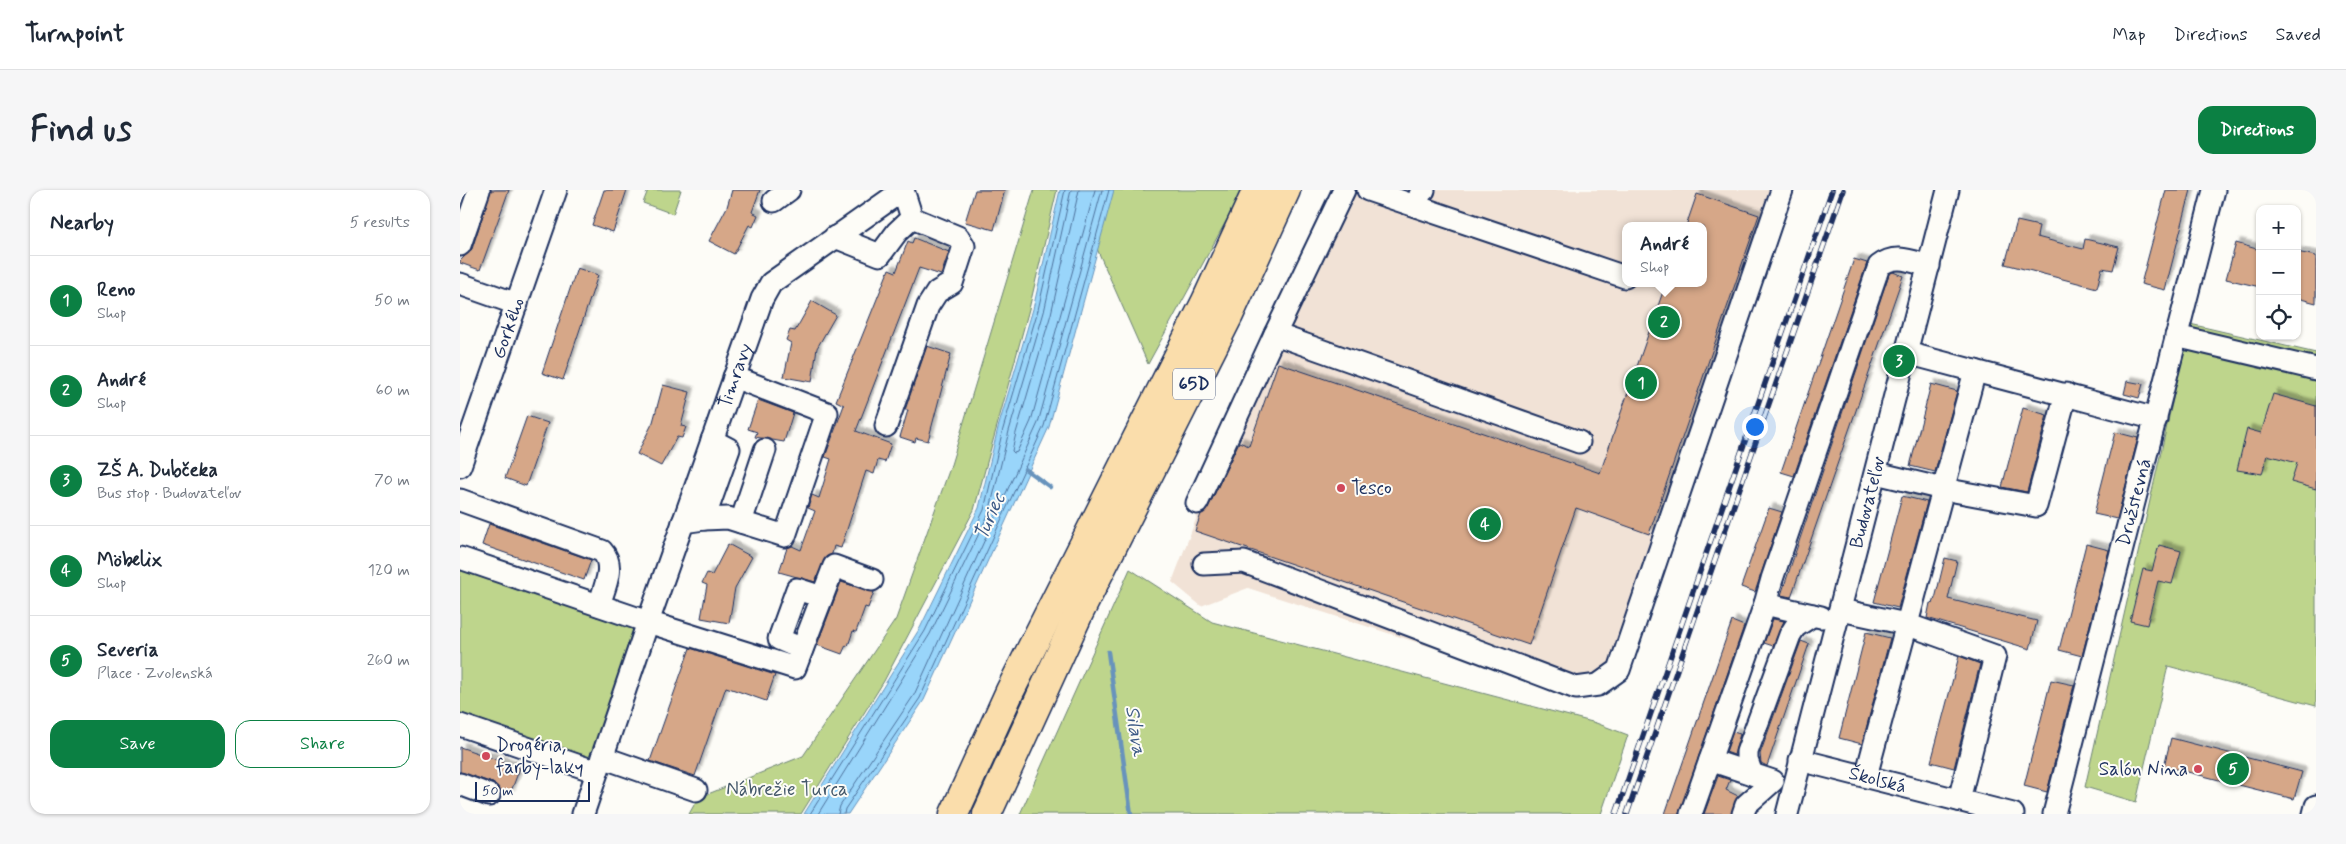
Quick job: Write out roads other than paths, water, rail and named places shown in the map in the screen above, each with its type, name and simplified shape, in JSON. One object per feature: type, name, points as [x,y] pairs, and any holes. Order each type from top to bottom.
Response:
[{"type":"main road","name":"65D","points":[[954,814],[1010,691],[1206,300],[1258,190]]},
{"type":"main road","name":"65D","points":[[987,814],[1078,613],[1229,315],[1286,190]]},
{"type":"street","points":[[460,245],[479,190]]},
{"type":"street","name":"Gorkého","points":[[460,466],[556,190]]},
{"type":"street","points":[[886,426],[928,306],[937,292],[952,283],[964,246],[958,237],[912,218],[903,190]]},
{"type":"street","name":"Timravy","points":[[600,765],[648,622],[762,299],[771,283],[903,190]]},
{"type":"street","points":[[1197,504],[1344,190]]},
{"type":"street","points":[[1368,190],[1421,193],[1622,276]]},
{"type":"street","points":[[1204,564],[1244,562],[1576,688],[1598,685],[1619,670],[1782,190]]},
{"type":"street","name":"Budovateľov","points":[[1787,814],[1840,616],[1948,190]]},
{"type":"street","name":"Družstevná","points":[[2054,814],[2214,190]]},
{"type":"street","points":[[835,237],[880,255],[897,232],[912,218]]},
{"type":"street","points":[[1691,814],[1765,604],[1778,560],[1879,266],[1886,260],[1896,258],[1929,266]]},
{"type":"street","points":[[460,284],[517,304]]},
{"type":"street","points":[[1275,334],[1579,442]]},
{"type":"street","points":[[2176,336],[2316,369]]},
{"type":"street","points":[[1907,353],[2156,419]]},
{"type":"street","points":[[1866,776],[1975,371]]},
{"type":"street","points":[[683,522],[704,518],[728,518],[785,536],[827,413],[734,377]]},
{"type":"street","points":[[1876,473],[1943,489],[2036,506],[2066,394]]},
{"type":"street","points":[[704,518],[729,449],[712,440]]},
{"type":"street","points":[[742,522],[765,450]]},
{"type":"street","points":[[460,500],[602,551],[607,556],[609,565],[599,605]]},
{"type":"street","points":[[460,558],[648,622],[795,668],[834,566],[872,580]]},
{"type":"street","points":[[1765,604],[1813,616],[1840,616],[1906,624],[1995,656],[1959,800]]},
{"type":"street","points":[[1752,774],[1747,760],[1747,752],[1790,635],[1795,627],[1813,616]]},
{"type":"street","points":[[460,725],[696,790]]},
{"type":"street","points":[[1710,760],[1794,786]]},
{"type":"street","name":"Školská","points":[[1800,760],[2013,814]]},
{"type":"street","points":[[583,814],[600,765]]},
{"type":"street","points":[[1743,814],[1746,805],[1773,781]]},
{"type":"street","points":[[460,784],[489,795]]},
{"type":"street","points":[[2314,814],[2316,806]]},
{"type":"water","name":"Turiec","points":[[1060,190],[1114,190],[1049,427],[924,700],[848,814],[804,814],[920,628],[979,508],[998,428],[1033,309]]},
{"type":"waterway","name":"Silava","points":[[1025,469],[1050,487]]},
{"type":"waterway","name":"Silava","points":[[1108,652],[1131,814]]},
{"type":"railway","points":[[1616,814],[1832,190]]},
{"type":"railway","points":[[1627,814],[1843,190]]},
{"type":"place","name":"André","points":[[1664,322]]},
{"type":"place","name":"ZŠ A. Dubčeka","points":[[1899,361]]},
{"type":"place","name":"Reno","points":[[1641,383]]},
{"type":"place","name":"Tesco","points":[[1341,488]]},
{"type":"place","name":"Möbelix","points":[[1485,524]]},
{"type":"place","name":"Drogéria, farby-laky","points":[[486,756]]},
{"type":"place","name":"Salón Nina","points":[[2198,769]]},
{"type":"place","name":"Severia","points":[[2233,769]]},
{"type":"park label","name":"Nábrežie Turca","points":[[787,789]]}]
